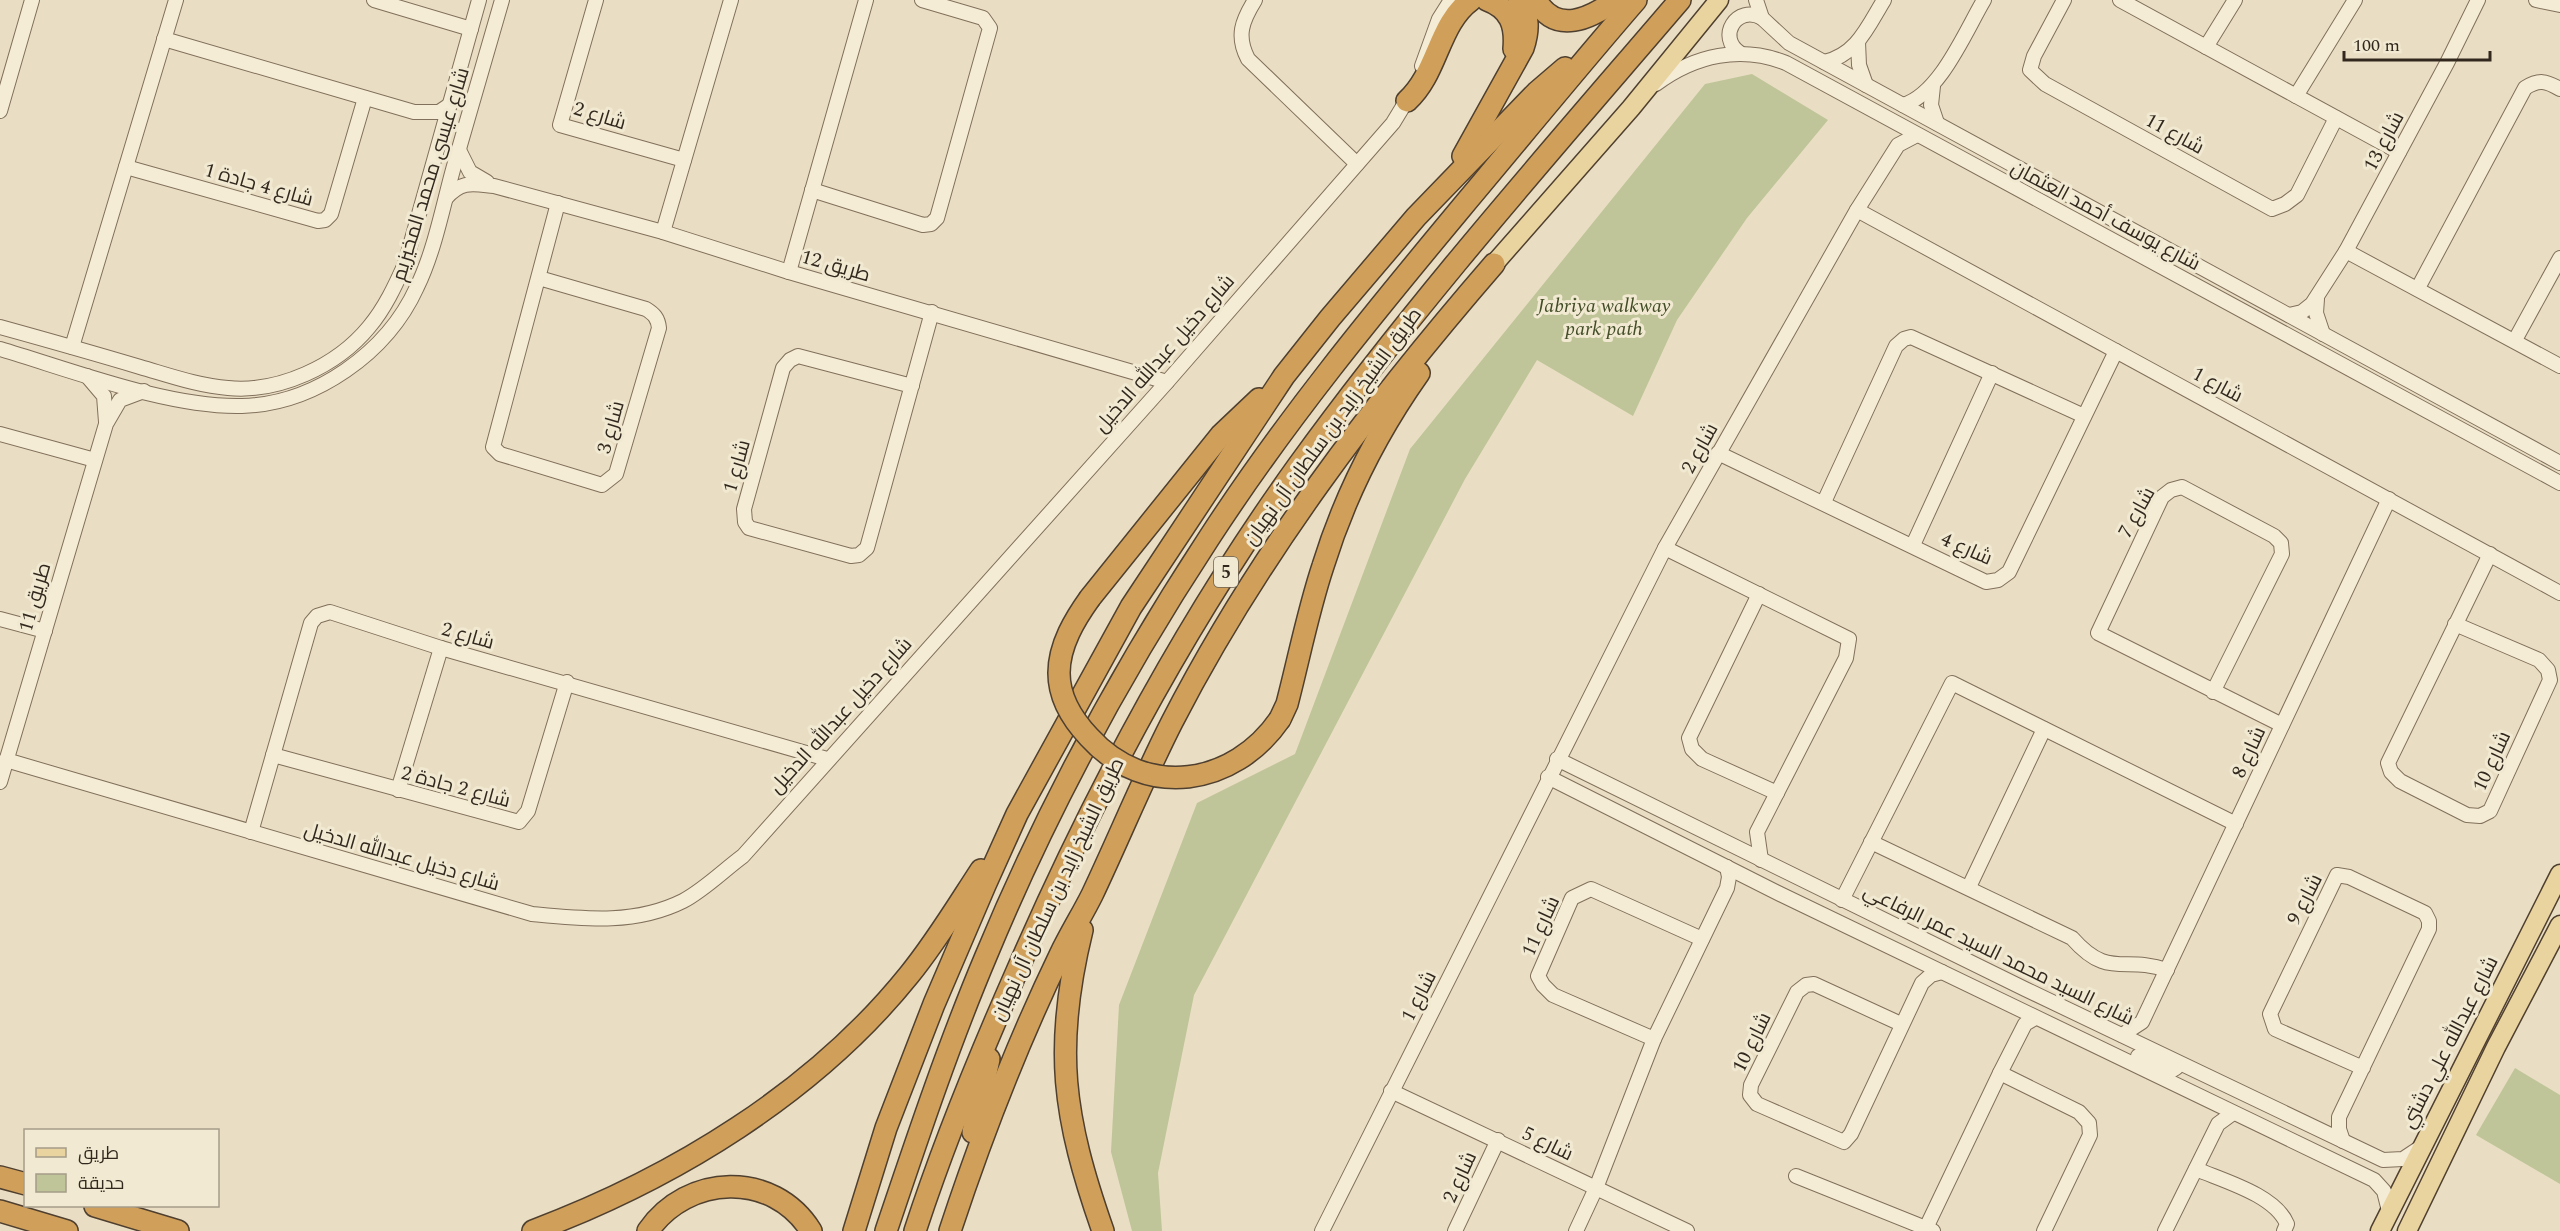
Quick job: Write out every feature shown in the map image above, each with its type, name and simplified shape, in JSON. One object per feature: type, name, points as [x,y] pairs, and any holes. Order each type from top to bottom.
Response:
[{"type":"highway","points":[[1407,101],[1424,80],[1457,10],[1471,0]]},
{"type":"highway","points":[[1487,0],[1506,11],[1513,22],[1514,48],[1509,77]]},
{"type":"highway","points":[[1448,183],[1509,77],[1527,35],[1527,19],[1519,0]]},
{"type":"highway","points":[[1536,0],[1548,15],[1569,22],[1581,21],[1616,0]]},
{"type":"highway","name":"طريق الشيخ زايد بن سلطان آل نهيان","points":[[886,1231],[985,957],[1067,783],[1128,671],[1196,558],[1285,427],[1388,296],[1636,0]]},
{"type":"highway","name":"طريق الشيخ زايد بن سلطان آل نهيان","points":[[915,1231],[961,1100],[1071,851],[1124,748],[1202,611],[1262,519],[1342,405],[1405,324],[1680,0]]},
{"type":"highway","points":[[533,1231],[599,1204],[692,1155],[777,1099],[874,1014],[924,957],[1017,814],[1131,607],[1161,566],[1284,376],[1416,217],[1448,183],[1537,92],[1601,40]]},
{"type":"highway","points":[[951,1230],[995,1103],[1060,954],[1090,899],[1173,722],[1236,610],[1310,495],[1352,437],[1433,334],[1494,264]]},
{"type":"highway","points":[[1284,376],[1221,435],[1090,598],[1077,617],[1062,650],[1059,672],[1061,690],[1065,704],[1080,728],[1112,758],[1153,776],[1175,778],[1219,771],[1255,750],[1280,719],[1287,704],[1322,566],[1355,486],[1406,392],[1494,264]]},
{"type":"highway","points":[[1067,783],[1095,701],[1161,566]]},
{"type":"highway","points":[[854,1231],[886,1128],[926,1025],[1017,814]]},
{"type":"highway","points":[[1090,899],[1074,964],[1065,1018],[1065,1086],[1078,1152],[1103,1231]]},
{"type":"highway","points":[[951,1230],[999,1012]]},
{"type":"highway","points":[[0,1177],[24,1183]]},
{"type":"highway","points":[[648,1231],[660,1215],[677,1202],[697,1192],[725,1186],[760,1190],[779,1199],[798,1214],[811,1231]]},
{"type":"highway","points":[[97,1207],[178,1231]]},
{"type":"highway","points":[[0,1212],[67,1231]]},
{"type":"main road","points":[[1494,264],[1631,108],[1719,0]]},
{"type":"main road","name":"شارع عبدالله علي دشتي","points":[[2380,1231],[2560,874]]},
{"type":"main road","points":[[2407,1231],[2496,1047],[2560,925]]},
{"type":"main road","points":[[2522,948],[2513,982],[2521,988],[2528,987]]},
{"type":"main road","points":[[2495,999],[2502,998],[2507,1003],[2495,1031],[2496,1047]]},
{"type":"street","points":[[0,111],[32,0]]},
{"type":"street","points":[[72,347],[176,0]]},
{"type":"street","points":[[374,0],[471,29]]},
{"type":"street","name":"شارع عيسى محمد المخيزيم","points":[[0,327],[228,388],[264,387],[307,373],[356,340],[383,307],[400,276],[409,252],[479,0]]},
{"type":"street","name":"شارع عيسى محمد المخيزيم","points":[[0,350],[146,391],[196,402],[242,406],[285,400],[308,391],[335,376],[374,348],[393,327],[418,287],[502,0]]},
{"type":"street","name":"شارع 2","points":[[596,0],[560,124],[684,160]]},
{"type":"street","points":[[663,232],[731,0]]},
{"type":"street","points":[[789,272],[866,0]]},
{"type":"street","points":[[812,190],[923,225],[931,224],[936,218],[990,28],[983,18],[922,0]]},
{"type":"street","points":[[1255,0],[1244,18],[1240,38],[1248,59],[1357,164]]},
{"type":"street","name":"شارع دخيل عبدالله الدخيل","points":[[6,760],[532,914],[606,920],[655,911],[684,900],[743,856],[827,759],[1167,382],[1399,115],[1407,101],[1438,19],[1451,0]]},
{"type":"street","name":"شارع يوسف أحمد العثمان","points":[[1756,0],[1762,18],[1784,39],[2504,435],[2560,463]]},
{"type":"street","points":[[1824,62],[1844,56],[1858,42],[1884,0]]},
{"type":"street","points":[[1903,105],[1920,98],[1933,86],[1984,0]]},
{"type":"street","name":"شارع 11","points":[[2064,0],[2034,56],[2030,70],[2045,84],[2272,209],[2285,204],[2297,195],[2337,118]]},
{"type":"street","points":[[2120,0],[2399,152]]},
{"type":"street","points":[[2206,47],[2235,0]]},
{"type":"street","points":[[2296,96],[2355,0]]},
{"type":"street","name":"شارع 13","points":[[2289,315],[2307,309],[2316,299],[2346,251],[2447,63],[2478,0]]},
{"type":"street","points":[[2536,0],[2560,5]]},
{"type":"street","points":[[1740,53],[1730,43],[1729,33],[1732,23],[1744,15],[1753,14],[1762,18]]},
{"type":"street","points":[[164,39],[414,112],[439,112],[451,104]]},
{"type":"street","points":[[1858,42],[1858,64],[1866,85]]},
{"type":"street","points":[[466,50],[477,46],[486,54]]},
{"type":"street","name":"شارع يوسف أحمد العثمان","points":[[1631,108],[1653,86],[1679,69],[1709,58],[1740,53],[1758,54],[1786,63],[2560,483]]},
{"type":"street","points":[[2418,288],[2525,88],[2535,82],[2546,81],[2560,89]]},
{"type":"street","points":[[1933,86],[1931,105],[1937,123]]},
{"type":"street","name":"شارع 4 جادة 1","points":[[126,167],[318,221],[326,220],[332,214],[365,98]]},
{"type":"street","points":[[414,112],[431,124],[441,139]]},
{"type":"street","points":[[1896,123],[1898,145]]},
{"type":"street","name":"شارع 2","points":[[1548,777],[1665,548],[1857,210],[1898,145],[1917,135]]},
{"type":"street","name":"طريق 12","points":[[459,150],[470,172],[495,186]]},
{"type":"street","name":"طريق 12","points":[[444,200],[460,185],[477,183],[495,186],[663,232],[789,272],[1167,382]]},
{"type":"street","name":"شارع 3","points":[[539,278],[646,309],[653,313],[658,321],[659,328],[616,474],[602,485],[500,454],[493,447],[558,203]]},
{"type":"street","name":"شارع 1","points":[[1857,210],[2560,593]]},
{"type":"street","points":[[2346,251],[2560,366]]},
{"type":"street","points":[[409,252],[418,260],[428,254]]},
{"type":"street","points":[[2515,340],[2560,258]]},
{"type":"street","points":[[400,276],[412,276],[418,287]]},
{"type":"street","points":[[2316,299],[2316,314],[2323,334]]},
{"type":"street","name":"شارع 1","points":[[912,386],[798,356],[790,360],[783,368],[744,509],[745,522],[749,528],[851,556],[862,553],[867,548],[912,386],[932,312]]},
{"type":"street","points":[[20,355],[16,342],[27,334]]},
{"type":"street","points":[[1824,502],[1896,346],[1904,339],[1911,337],[2084,416]]},
{"type":"street","name":"شارع 4","points":[[1718,453],[1824,502],[1986,582],[1998,580],[2009,572],[2116,351]]},
{"type":"street","points":[[1913,545],[1992,373]]},
{"type":"street","name":"طريق 11","points":[[86,375],[97,385],[104,396],[106,424]]},
{"type":"street","name":"طريق 11","points":[[0,782],[106,424],[120,400],[146,391]]},
{"type":"street","points":[[2399,395],[2417,397],[2503,446],[2507,440],[2504,435]]},
{"type":"street","points":[[0,434],[95,459]]},
{"type":"street","points":[[2521,461],[2522,456],[2530,454],[2560,470]]},
{"type":"street","name":"شارع 7","points":[[2213,692],[2282,554],[2281,543],[2274,536],[2182,487],[2171,489],[2162,497],[2098,633],[2213,692],[2282,725]]},
{"type":"street","name":"شارع 8","points":[[2142,1022],[2390,499]]},
{"type":"street","points":[[1665,548],[1849,639],[1846,658],[1757,832],[1734,846]]},
{"type":"street","name":"شارع 10","points":[[2455,624],[2539,660],[2548,670],[2550,680],[2490,811],[2480,816],[2467,815],[2400,782],[2391,772],[2388,763],[2455,624],[2490,554]]},
{"type":"street","points":[[1759,594],[1689,738],[1692,749],[1702,759],[1777,793]]},
{"type":"street","name":"شارع 2","points":[[251,832],[311,623],[317,616],[330,612],[441,648],[567,682],[827,759]]},
{"type":"street","points":[[0,620],[45,631]]},
{"type":"street","points":[[398,790],[441,648]]},
{"type":"street","name":"شارع 2 جادة 2","points":[[273,755],[513,822],[522,820],[528,811],[567,682]]},
{"type":"street","points":[[1842,900],[1952,683],[2236,824]]},
{"type":"street","points":[[1969,888],[2044,729]]},
{"type":"street","name":"شارع السيد محمد السيد عمر الرفاعي","points":[[1557,759],[2175,1062],[2383,1160],[2397,1161],[2409,1157],[2423,1144]]},
{"type":"street","name":"شارع 1","points":[[1322,1231],[1548,777]]},
{"type":"street","name":"شارع السيد محمد السيد عمر الرفاعي","points":[[1548,777],[1780,894],[2374,1180],[2384,1191],[2389,1211]]},
{"type":"street","points":[[1757,832],[1761,860]]},
{"type":"street","points":[[1871,842],[2072,938],[2100,962],[2115,965],[2147,963],[2167,970]]},
{"type":"street","points":[[1575,1231],[1596,1188],[1654,1039],[1727,888],[1729,877],[1727,867]]},
{"type":"street","name":"شارع 9","points":[[2339,1117],[2363,1068],[2429,929],[2429,921],[2425,913],[2349,877],[2337,875],[2270,1014],[2270,1022],[2275,1029],[2363,1068]]},
{"type":"street","points":[[1727,888],[1747,877]]},
{"type":"street","name":"شارع 11","points":[[1654,1039],[1553,995],[1543,986],[1538,976],[1572,898],[1591,889],[1702,939]]},
{"type":"street","points":[[1780,894],[1801,894],[1884,934],[1889,932],[1888,922]]},
{"type":"street","points":[[1901,951],[1899,945],[1901,940],[1908,941],[2006,988],[2025,989]]},
{"type":"street","points":[[1916,959],[1922,970],[1922,983]]},
{"type":"street","points":[[1922,983],[1931,975],[1942,972]]},
{"type":"street","name":"شارع 10","points":[[1901,1024],[1814,984],[1806,985],[1797,992],[1751,1085],[1750,1095],[1757,1104],[1844,1142],[1851,1134],[1922,983]]},
{"type":"street","points":[[2018,1010],[2023,1027]]},
{"type":"street","points":[[1796,1176],[1930,1230],[2000,1072],[2023,1027],[2035,1018]]},
{"type":"street","points":[[2122,1035],[2142,1022],[2148,1048]]},
{"type":"street","points":[[2066,1032],[2079,1028],[2171,1071],[2176,1068],[2175,1062]]},
{"type":"street","points":[[2000,1072],[2079,1112],[2089,1123],[2090,1135],[2044,1231]]},
{"type":"street","points":[[2190,1092],[2188,1085],[2195,1081],[2261,1111],[2279,1110]]},
{"type":"street","name":"شارع 5","points":[[1391,1091],[1685,1231]]},
{"type":"street","points":[[2217,1105],[2218,1124]]},
{"type":"street","points":[[2165,1231],[2218,1124],[2233,1113]]},
{"type":"street","points":[[2318,1128],[2339,1117],[2339,1129],[2343,1141]]},
{"type":"street","points":[[2260,1125],[2282,1125],[2357,1162],[2363,1159],[2361,1150]]},
{"type":"street","name":"شارع 2","points":[[1455,1231],[1498,1140]]},
{"type":"street","points":[[2196,1169],[2271,1203],[2282,1213],[2288,1224],[2284,1231]]},
{"type":"green space","name":"Jabriya walkway park path","points":[[1752,74],[1828,120],[1747,218],[1677,320],[1633,416],[1537,360],[1465,479],[1194,995],[1158,1173],[1162,1231],[1132,1231],[1111,1152],[1119,1005],[1197,803],[1295,754],[1410,449],[1705,84]]},
{"type":"green space","points":[[2515,1068],[2560,1095],[2560,1184],[2476,1135]]}]
